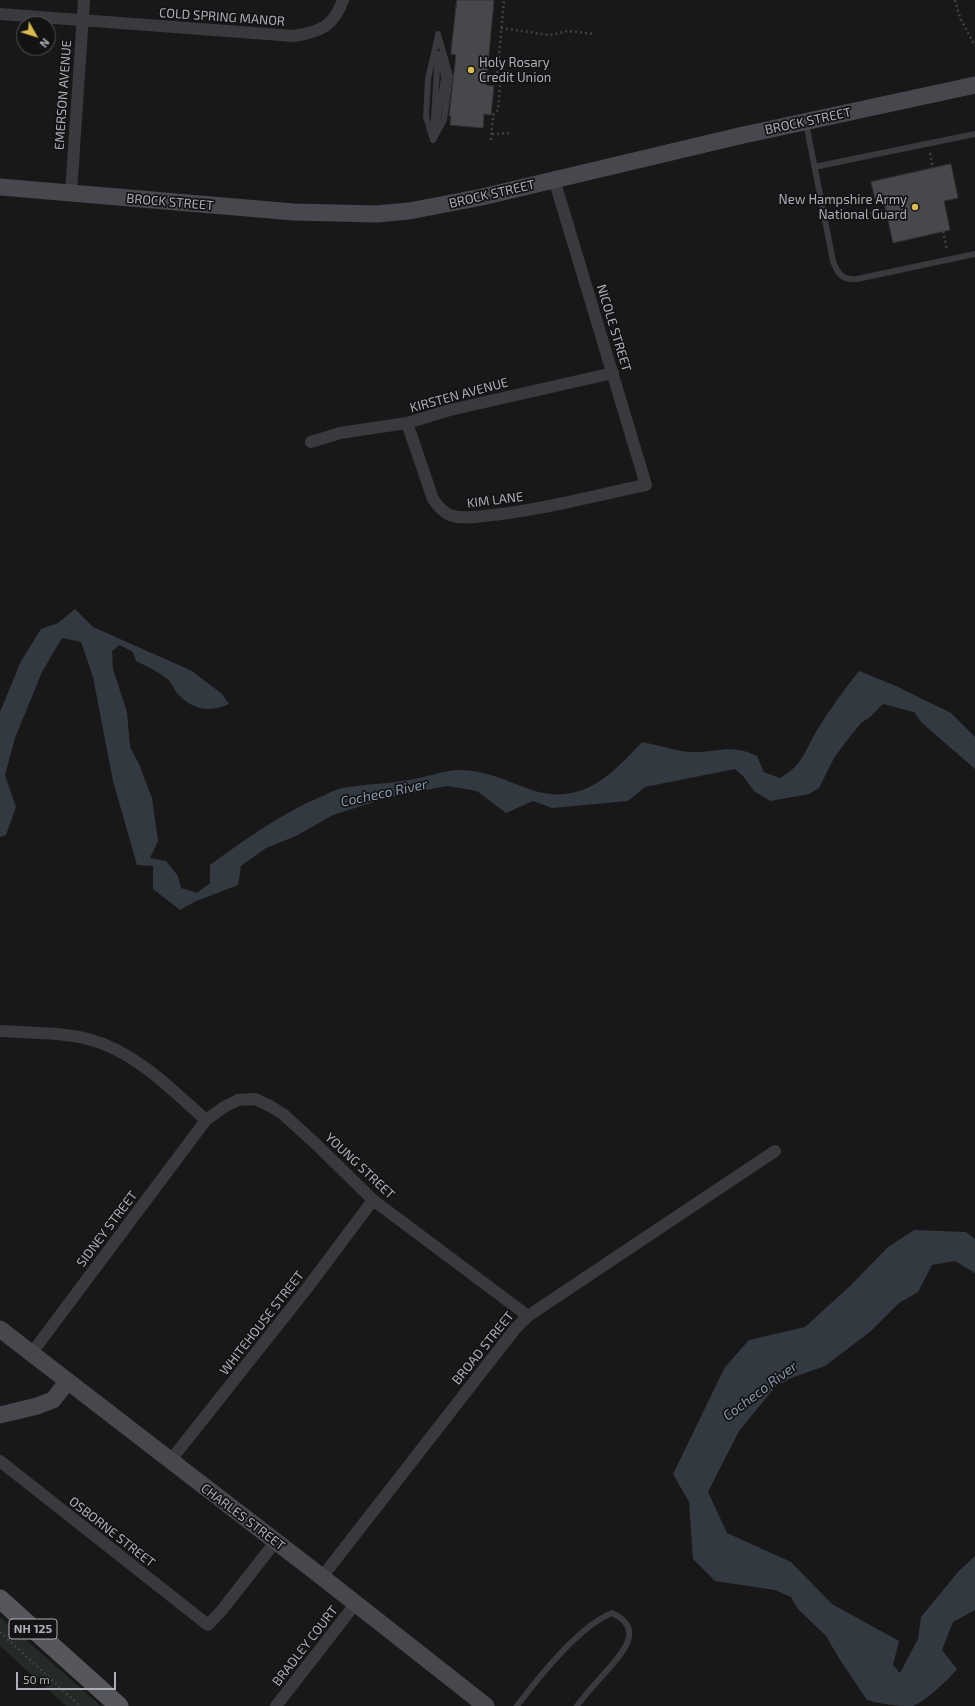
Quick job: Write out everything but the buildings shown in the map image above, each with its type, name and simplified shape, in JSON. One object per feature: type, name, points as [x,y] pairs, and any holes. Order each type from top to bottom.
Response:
[{"type":"main road","name":"NH 125","points":[[0,1599],[119,1706]]},
{"type":"street","name":"EMERSON AVENUE","points":[[71,193],[84,0]]},
{"type":"street","name":"COLD SPRING MANOR","points":[[0,14],[294,36],[316,31],[329,24],[339,12],[343,0]]},
{"type":"street","name":"BROCK STREET","points":[[0,187],[294,212],[376,214],[432,208],[554,179],[975,85]]},
{"type":"street","name":"NICOLE STREET","points":[[554,179],[646,485]]},
{"type":"street","name":"KIRSTEN AVENUE","points":[[311,442],[340,433],[407,423],[450,410],[613,372]]},
{"type":"street","name":"KIM LANE","points":[[407,423],[433,499],[440,508],[450,515],[461,518],[530,510],[646,485]]},
{"type":"street","points":[[0,1031],[72,1036],[103,1044],[118,1050],[143,1066],[206,1120]]},
{"type":"street","name":"YOUNG STREET","points":[[206,1120],[224,1107],[238,1100],[255,1100],[270,1106],[283,1114],[373,1200],[528,1316]]},
{"type":"street","name":"SIDNEY STREET","points":[[31,1354],[206,1120]]},
{"type":"street","name":"BROAD STREET","points":[[322,1577],[507,1338],[528,1316],[775,1151]]},
{"type":"street","name":"WHITEHOUSE STREET","points":[[170,1461],[308,1286],[373,1200]]},
{"type":"street","name":"CHARLES STREET","points":[[0,1329],[356,1603],[486,1706]]},
{"type":"street","points":[[0,1415],[37,1406],[53,1400],[67,1382]]},
{"type":"street","name":"OSBORNE STREET","points":[[0,1461],[208,1625],[222,1610],[276,1541]]},
{"type":"street","name":"BRADLEY COURT","points":[[276,1706],[356,1603]]},
{"type":"lane","points":[[438,34],[444,78],[439,118],[433,140],[426,117],[428,79],[438,34]]},
{"type":"lane","points":[[806,122],[833,261],[836,269],[845,278],[857,278],[975,254]]},
{"type":"lane","points":[[814,168],[975,134]]},
{"type":"lane","points":[[517,1706],[532,1686],[588,1628],[603,1617],[612,1613],[626,1623],[630,1631],[628,1641],[621,1654],[577,1706]]},
{"type":"path","points":[[491,140],[493,115],[498,110],[500,85],[497,78],[504,0]]},
{"type":"path","points":[[955,0],[960,18],[975,46]]},
{"type":"path","points":[[501,28],[550,35],[568,31],[594,34]]},
{"type":"path","points":[[492,134],[511,133]]},
{"type":"path","points":[[929,152],[933,168]]},
{"type":"path","points":[[846,219],[885,210]]},
{"type":"path","points":[[943,231],[947,250]]},
{"type":"path","points":[[0,1632],[80,1706]]},
{"type":"shaded area","points":[[0,1617],[101,1706],[66,1706],[0,1646]]},
{"type":"water","name":"Cocheco River","points":[[75,609],[93,627],[192,671],[222,694],[229,704],[222,707],[208,709],[195,706],[183,699],[177,693],[168,679],[136,661],[133,652],[120,645],[112,651],[113,669],[127,712],[130,747],[139,764],[152,798],[158,841],[150,858],[166,861],[178,876],[181,888],[197,893],[210,883],[210,865],[277,819],[334,790],[415,779],[456,770],[465,770],[492,775],[526,788],[545,793],[561,794],[577,792],[605,778],[642,742],[691,752],[731,749],[747,752],[757,756],[764,772],[780,778],[794,768],[803,757],[822,722],[859,671],[896,686],[951,713],[975,737],[975,769],[922,723],[914,712],[883,704],[870,717],[861,723],[834,758],[819,788],[809,794],[770,801],[754,791],[743,776],[735,769],[645,787],[628,801],[552,808],[533,801],[506,813],[477,791],[447,786],[386,798],[333,815],[296,836],[266,848],[241,866],[238,885],[194,902],[180,910],[153,889],[153,866],[137,865],[113,781],[93,677],[81,642],[62,638],[42,672],[15,738],[5,775],[16,807],[6,835],[0,837],[0,712],[21,661],[41,629],[58,623]]},
{"type":"water","name":"Cocheco River","points":[[914,1230],[966,1232],[975,1239],[975,1273],[955,1261],[932,1265],[918,1292],[899,1303],[871,1331],[825,1366],[791,1378],[775,1387],[739,1431],[708,1492],[727,1533],[791,1562],[832,1604],[899,1641],[893,1665],[900,1673],[918,1639],[921,1617],[958,1572],[975,1556],[975,1610],[953,1622],[942,1650],[957,1669],[943,1684],[917,1704],[912,1706],[901,1706],[867,1700],[826,1636],[798,1609],[791,1597],[775,1590],[715,1581],[693,1559],[689,1502],[673,1474],[725,1367],[749,1340],[805,1327],[850,1286],[888,1247]]},
{"type":"place","name":"Holy Rosary Credit Union","points":[[471,70]]},
{"type":"place","name":"New Hampshire Army National Guard","points":[[915,207]]}]
